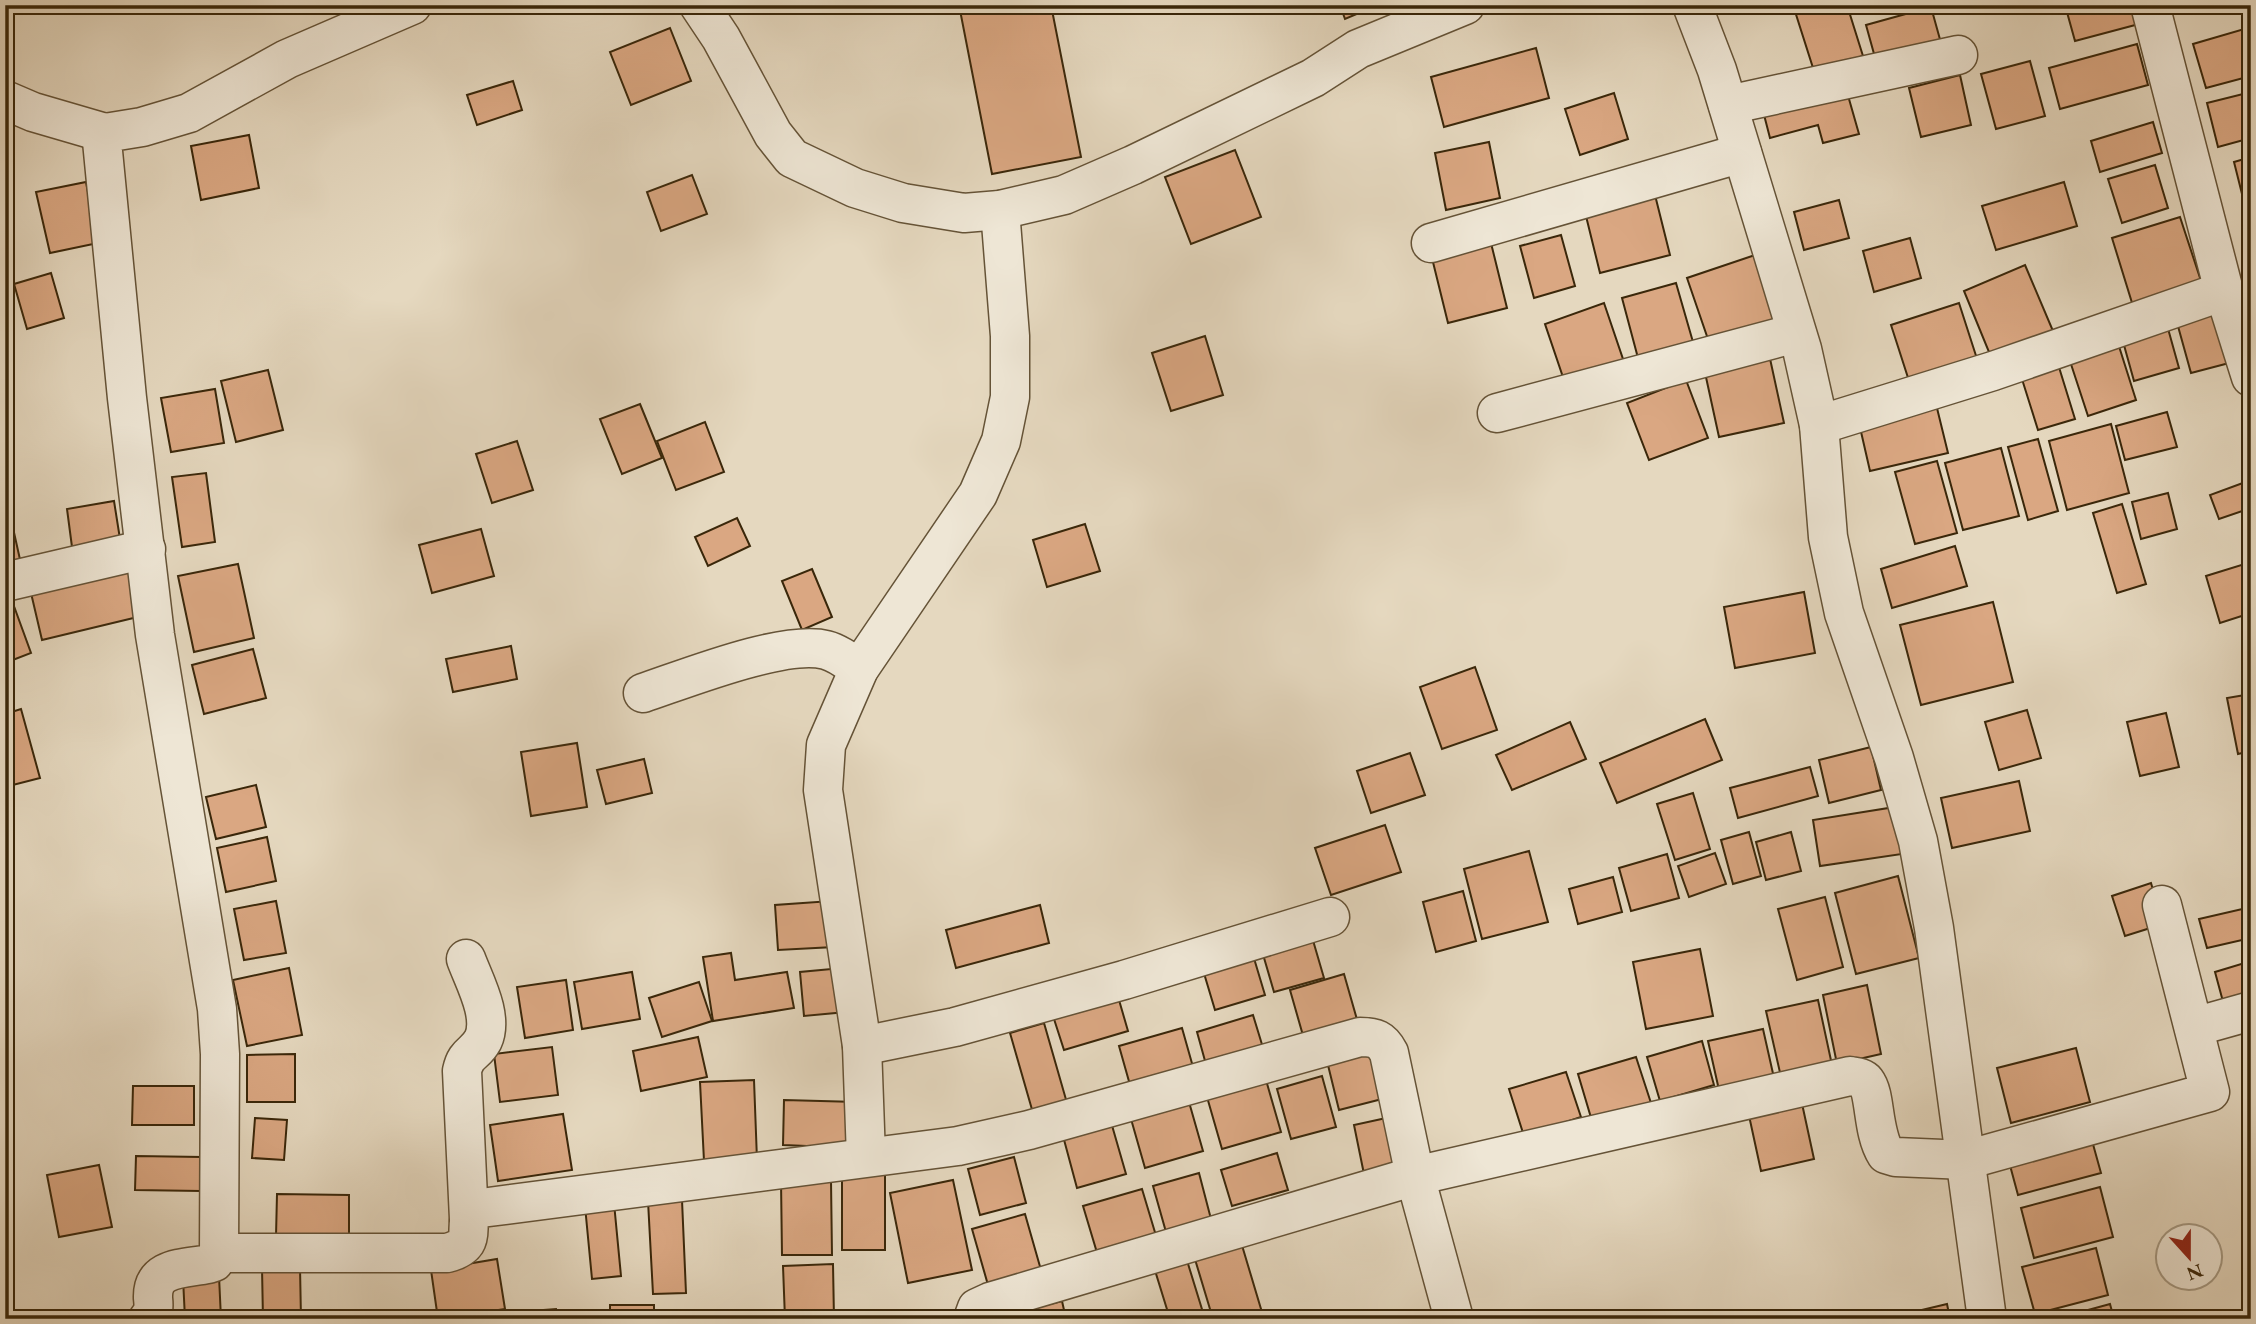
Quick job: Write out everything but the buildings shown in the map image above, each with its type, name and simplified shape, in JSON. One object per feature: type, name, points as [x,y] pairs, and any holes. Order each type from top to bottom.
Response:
[{"type":"street","points":[[5,100],[33,112],[105,133],[142,127],[189,114],[287,59],[412,5]]},
{"type":"street","points":[[699,5],[721,38],[773,134],[792,158],[855,188],[903,203],[964,213],[1000,210],[1063,195],[1313,78],[1358,49],[1465,5]]},
{"type":"street","points":[[1692,5],[1728,105],[1796,332],[1819,425],[1828,537],[1844,613],[1894,758],[1918,841],[1934,928],[1987,1319]]},
{"type":"street","points":[[2150,5],[2224,291],[2251,377]]},
{"type":"street","points":[[1728,105],[1958,55]]},
{"type":"street","points":[[105,133],[102,148],[109,224],[145,549],[167,714],[217,1009],[220,1054],[219,1254],[214,1262],[208,1265],[159,1276],[153,1290],[154,1308],[148,1319]]},
{"type":"street","points":[[1431,243],[1742,153]]},
{"type":"street","points":[[866,1157],[862,1046],[823,790],[826,745],[840,707],[859,669],[978,494],[1001,441],[1010,397],[1010,336],[1000,210]]},
{"type":"street","points":[[1819,425],[1993,371],[2224,291]]},
{"type":"street","points":[[1497,413],[1796,332]]},
{"type":"street","points":[[5,582],[145,549]]},
{"type":"street","points":[[643,693],[764,654],[796,649],[825,649],[859,669]]},
{"type":"street","points":[[973,1319],[977,1308],[990,1302],[1415,1176],[1850,1076],[1860,1077],[1866,1082],[1876,1134],[1886,1154],[1896,1157],[1966,1160],[2210,1092],[2162,905]]},
{"type":"street","points":[[862,1046],[955,1027],[1124,980],[1330,917]]},
{"type":"street","points":[[219,1254],[447,1253],[465,1246],[469,1219],[462,1071],[465,1058],[482,1041],[486,1029],[485,1016],[466,959]]},
{"type":"street","points":[[2194,1027],[2251,1011]]},
{"type":"street","points":[[469,1219],[475,1211],[491,1207],[958,1146],[1029,1130],[1360,1037],[1375,1037],[1384,1044],[1389,1053],[1415,1176],[1454,1319]]},
{"type":"street","points":[[121,1319],[138,1316],[141,1319]]}]
